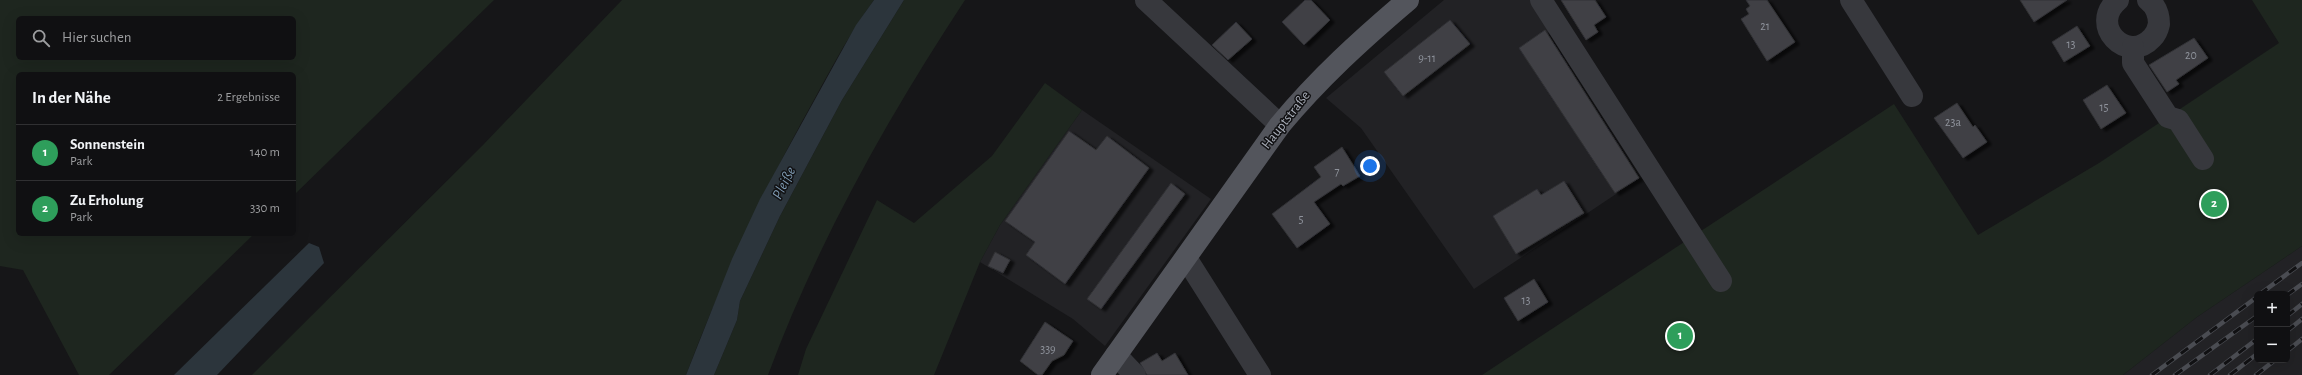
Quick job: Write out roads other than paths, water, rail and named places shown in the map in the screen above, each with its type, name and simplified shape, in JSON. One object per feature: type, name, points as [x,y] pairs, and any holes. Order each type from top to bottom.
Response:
[{"type":"main road","name":"Hauptstraße","points":[[1102,375],[1280,125],[1309,90],[1348,52],[1408,0]]},
{"type":"street","points":[[1146,0],[1280,125]]},
{"type":"street","points":[[1541,0],[1721,281]]},
{"type":"street","points":[[1851,0],[1912,96]]},
{"type":"street","points":[[2118,0],[2109,11],[2108,28],[2117,42],[2133,47],[2149,42],[2158,27],[2157,10],[2148,0]]},
{"type":"street","points":[[2133,47],[2134,63],[2168,117],[2178,120],[2203,159]]},
{"type":"street","points":[[1186,258],[1260,375]]},
{"type":"street","points":[[1116,355],[1136,375]]},
{"type":"water","name":"Pleiße","points":[[874,0],[904,0],[842,100],[780,216],[740,301],[737,320],[714,375],[686,375],[732,259],[760,199],[856,25]]},
{"type":"water","points":[[309,243],[319,247],[324,263],[217,375],[174,375]]},
{"type":"railway","points":[[2264,291],[2302,263]]},
{"type":"railway","points":[[2290,293],[2302,284]]},
{"type":"railway","points":[[2152,375],[2254,299]]},
{"type":"railway","points":[[2290,314],[2302,304]]},
{"type":"railway","points":[[2175,375],[2254,318]]},
{"type":"railway","points":[[2290,329],[2302,319]]},
{"type":"railway","points":[[2290,349],[2302,339]]},
{"type":"railway","points":[[2210,375],[2254,341]]},
{"type":"railway","points":[[2230,375],[2254,356]]},
{"type":"railway","points":[[2256,375],[2271,363]]},
{"type":"place","name":"Zu Erholung","points":[[2214,204]]},
{"type":"place","name":"Sonnenstein","points":[[1680,336]]}]
